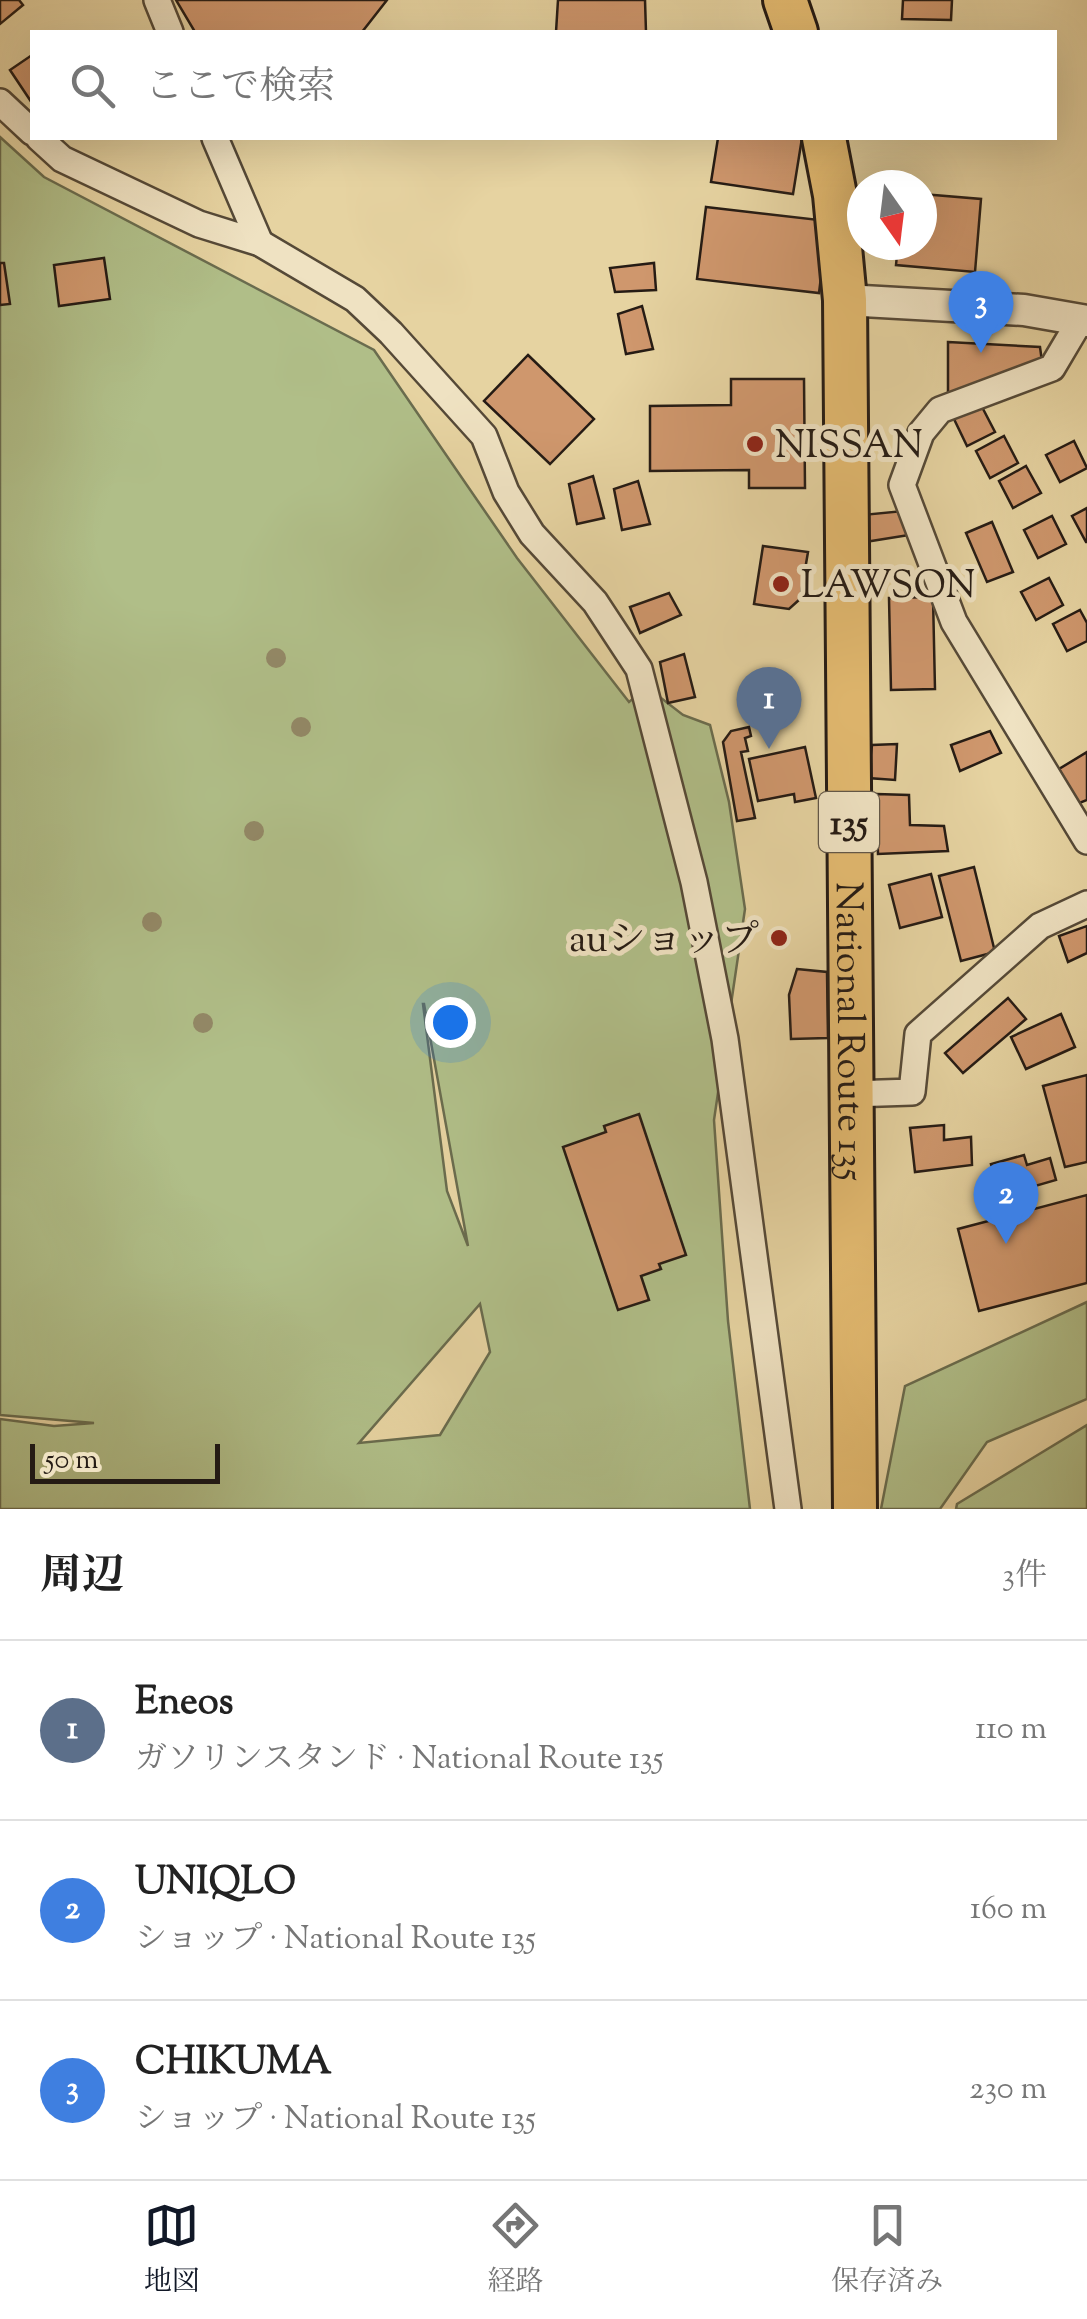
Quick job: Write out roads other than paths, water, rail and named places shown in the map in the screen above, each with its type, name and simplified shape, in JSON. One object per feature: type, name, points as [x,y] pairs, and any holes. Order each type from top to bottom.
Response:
[{"type":"highway","points":[[785,0],[795,30]]},
{"type":"highway","name":"National Route 135","points":[[824,140],[835,195],[845,300],[855,1509]]},
{"type":"street","points":[[157,0],[169,30]]},
{"type":"street","points":[[0,102],[30,130]]},
{"type":"street","points":[[41,140],[62,159],[199,224],[260,243],[355,299],[484,436],[506,492],[532,534],[595,602],[639,669],[694,882],[725,1038],[788,1509]]},
{"type":"street","points":[[216,140],[260,243]]},
{"type":"street","points":[[845,300],[1024,310],[1084,320],[1052,368],[940,410],[921,433],[902,485],[954,622],[1087,841]]},
{"type":"street","points":[[851,1094],[912,1092],[918,1034],[1040,926],[1087,904]]},
{"type":"place","name":"CHIKUMA","points":[[981,353]]},
{"type":"place","name":"NISSAN","points":[[755,444]]},
{"type":"place","name":"LAWSON","points":[[781,584]]},
{"type":"place","name":"Eneos","points":[[769,749]]},
{"type":"place","name":"auショップ","points":[[779,938]]},
{"type":"place","name":"UNIQLO","points":[[1006,1244]]}]
